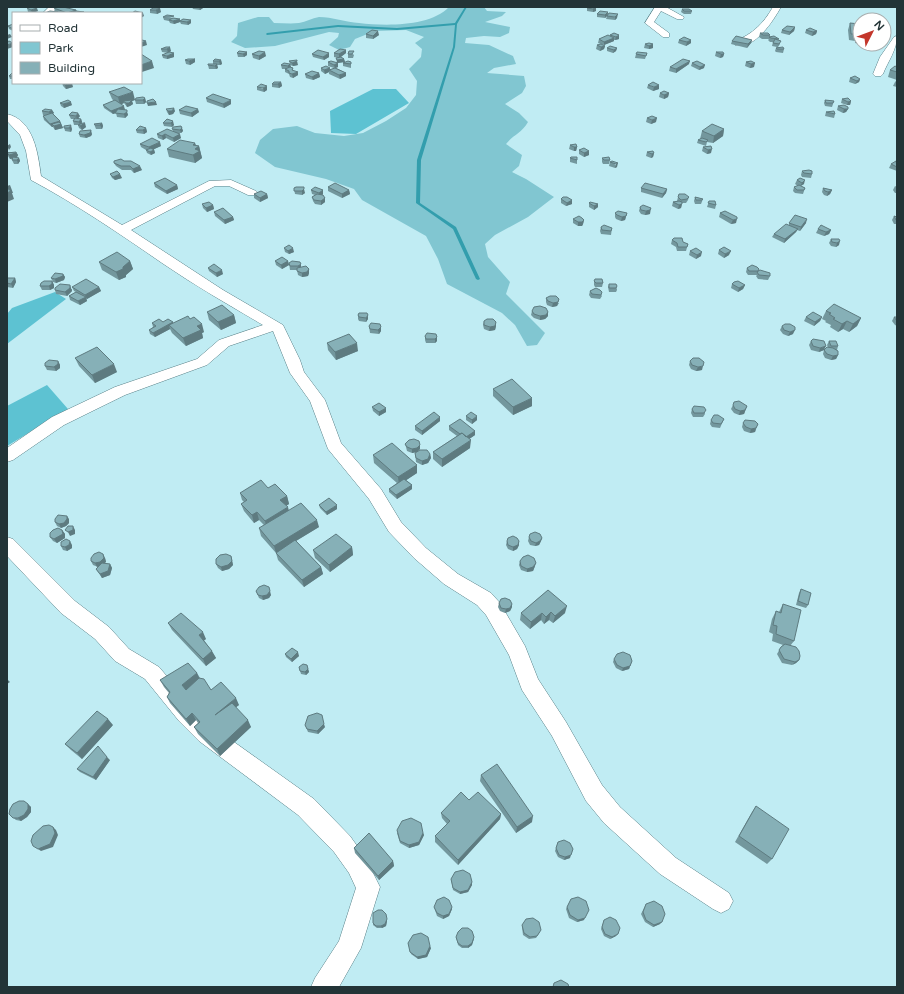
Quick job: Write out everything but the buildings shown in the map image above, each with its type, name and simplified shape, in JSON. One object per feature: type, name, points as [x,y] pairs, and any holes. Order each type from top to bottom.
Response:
[{"type":"street","points":[[666,35],[649,23],[659,7],[680,17]]},
{"type":"street","points":[[738,43],[755,37],[761,32],[777,7]]},
{"type":"street","points":[[878,74],[885,57],[897,40]]},
{"type":"street","points":[[7,117],[14,120],[23,129],[30,145],[35,178],[122,230],[218,293],[278,328],[297,373],[317,400],[334,445],[375,494],[395,527],[425,557],[451,579],[484,599],[493,609],[518,652],[529,682],[544,708],[559,729],[594,793],[612,815],[668,866],[721,901]]},
{"type":"street","points":[[122,230],[213,183],[231,183],[252,194]]},
{"type":"street","points":[[7,456],[58,421],[120,391],[202,362],[224,343],[274,326]]},
{"type":"street","points":[[7,544],[68,607],[97,629],[122,655],[152,673],[186,714],[206,734],[306,807],[342,844],[357,865],[368,887],[360,917],[349,948],[324,987]]},
{"type":"green space","points":[[449,7],[484,7],[487,11],[506,12],[502,16],[485,22],[510,27],[509,33],[500,37],[484,36],[466,38],[465,43],[489,45],[513,56],[516,64],[494,68],[487,73],[524,76],[526,86],[522,93],[505,104],[519,113],[528,122],[523,129],[506,144],[522,155],[519,166],[512,172],[554,197],[528,217],[495,235],[485,244],[488,257],[510,282],[506,294],[545,333],[537,345],[527,346],[515,325],[502,313],[447,284],[438,259],[426,236],[362,200],[354,189],[326,179],[275,167],[255,153],[260,140],[273,129],[297,126],[315,133],[344,136],[363,133],[406,108],[416,95],[417,81],[409,69],[421,57],[422,49],[415,43],[424,37],[406,30],[375,31],[355,39],[350,47],[339,50],[329,45],[338,37],[339,33],[329,32],[275,46],[245,48],[231,42],[237,36],[238,23],[258,17],[269,17],[274,23],[296,23],[319,17],[370,24],[394,25],[419,22],[441,14]]},
{"type":"shaded area","points":[[373,89],[396,89],[409,103],[356,134],[331,133],[330,111]]},
{"type":"shaded area","points":[[55,292],[66,299],[7,344],[7,314],[12,308]]},
{"type":"shaded area","points":[[47,385],[68,409],[7,446],[7,406]]},
{"type":"waterway","points":[[456,24],[466,7]]},
{"type":"waterway","points":[[267,34],[338,26],[397,29],[456,24]]},
{"type":"waterway","points":[[456,24],[454,47],[419,160],[418,203],[455,228],[478,279]]}]
